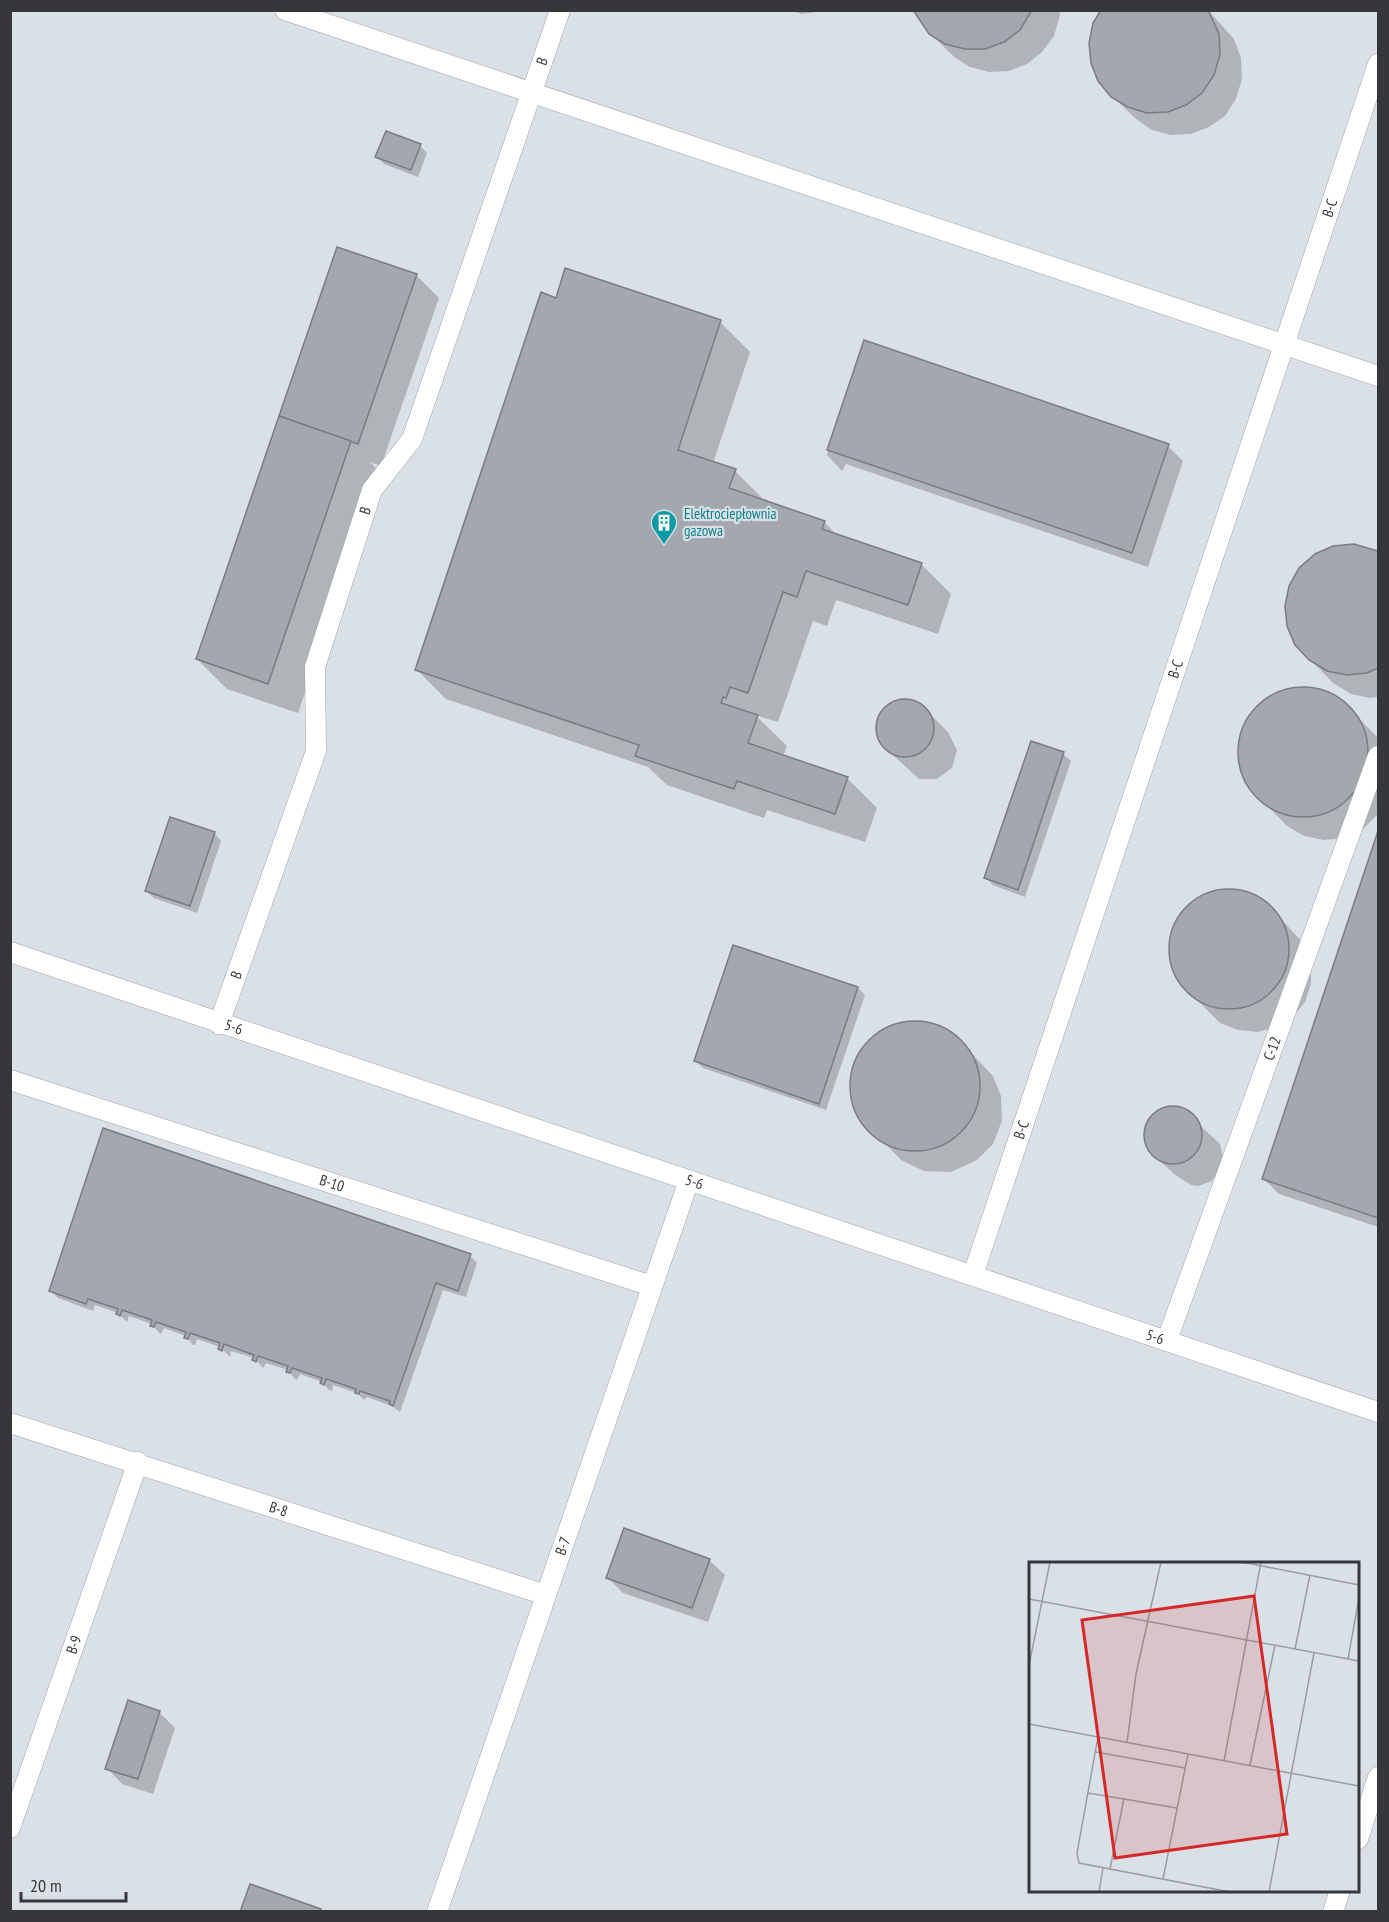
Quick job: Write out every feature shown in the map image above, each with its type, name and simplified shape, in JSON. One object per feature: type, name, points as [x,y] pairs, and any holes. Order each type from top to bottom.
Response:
[{"type":"lane","points":[[285,10],[1378,376]]},
{"type":"lane","name":"B","points":[[219,1024],[316,751],[315,668],[372,490],[412,439],[560,10]]},
{"type":"lane","name":"B-C","points":[[973,1275],[1378,64]]},
{"type":"lane","name":"C-12","points":[[1167,1340],[1378,756]]},
{"type":"lane","name":"5-6","points":[[10,952],[1378,1412]]},
{"type":"lane","name":"B-10","points":[[10,1080],[652,1286]]},
{"type":"lane","name":"B-7","points":[[437,1911],[689,1180]]},
{"type":"lane","name":"B-8","points":[[10,1423],[546,1594]]},
{"type":"lane","name":"B-9","points":[[10,1828],[138,1462]]},
{"type":"lane","points":[[1359,1836],[1378,1777]]},
{"type":"lane","points":[[1333,1911],[1339,1892]]},
{"type":"building","points":[[913,10],[1032,10],[1020,30],[1004,42],[985,49],[965,49],[945,44],[929,34]]},
{"type":"building","points":[[1101,10],[1208,10],[1219,34],[1220,55],[1214,75],[1202,93],[1186,105],[1168,112],[1147,113],[1128,107],[1111,97],[1098,81],[1091,63],[1089,43],[1093,23]]},
{"type":"building","points":[[386,131],[421,144],[411,170],[375,157]]},
{"type":"building","points":[[337,247],[417,274],[358,444],[279,416]]},
{"type":"building","name":"Elektrociepłownia gazowa","points":[[565,268],[721,320],[678,450],[736,469],[729,488],[825,521],[822,529],[922,563],[908,605],[806,571],[797,597],[783,592],[748,693],[730,687],[726,698],[723,697],[721,703],[758,715],[748,743],[848,777],[835,814],[737,781],[734,789],[635,756],[639,745],[415,670],[541,292],[556,298]]},
{"type":"building","points":[[864,340],[1169,444],[1132,553],[827,450]]},
{"type":"building","points":[[279,416],[351,441],[268,684],[196,659]]},
{"type":"building","points":[[1354,544],[1378,551],[1378,668],[1367,673],[1347,675],[1327,671],[1309,660],[1295,645],[1287,626],[1285,606],[1289,586],[1299,568],[1315,554],[1333,546]]},
{"type":"building","points":[[1303,687],[1328,692],[1349,706],[1363,727],[1368,752],[1363,777],[1349,798],[1328,812],[1303,817],[1278,812],[1257,798],[1243,777],[1238,752],[1243,727],[1257,706],[1278,692]]},
{"type":"building","points":[[899,699],[911,699],[921,703],[930,712],[934,734],[926,749],[911,757],[899,757],[889,753],[880,744],[876,734],[876,722],[880,712],[889,703]]},
{"type":"building","points":[[1031,741],[1064,752],[1018,890],[984,878]]},
{"type":"building","points":[[170,817],[215,832],[190,906],[145,891]]},
{"type":"building","points":[[1378,831],[1378,1218],[1262,1179]]},
{"type":"building","points":[[1229,889],[1252,894],[1271,907],[1284,926],[1289,949],[1284,972],[1271,991],[1252,1004],[1229,1009],[1206,1004],[1187,991],[1174,972],[1169,949],[1174,926],[1187,907],[1206,894]]},
{"type":"building","points":[[733,945],[858,987],[819,1104],[694,1061]]},
{"type":"building","points":[[915,1021],[940,1026],[961,1040],[975,1061],[980,1086],[975,1111],[961,1132],[940,1146],[915,1151],[890,1146],[869,1132],[855,1111],[850,1086],[855,1061],[869,1040],[890,1026]]},
{"type":"building","points":[[1173,1106],[1184,1108],[1197,1119],[1202,1135],[1200,1146],[1189,1159],[1173,1164],[1162,1162],[1149,1151],[1144,1135],[1146,1124],[1157,1111]]},
{"type":"building","points":[[103,1128],[471,1254],[458,1291],[436,1283],[393,1406],[389,1404],[390,1401],[360,1391],[359,1394],[355,1393],[356,1389],[326,1379],[324,1385],[320,1383],[322,1378],[292,1368],[290,1373],[286,1372],[288,1366],[258,1356],[256,1362],[252,1360],[254,1355],[224,1344],[222,1351],[218,1349],[220,1343],[190,1333],[188,1339],[184,1338],[186,1332],[156,1322],[154,1327],[150,1326],[152,1320],[122,1310],[120,1316],[116,1314],[118,1309],[88,1299],[86,1304],[49,1291]]},
{"type":"building","points":[[624,1528],[710,1559],[692,1608],[606,1578]]},
{"type":"building","points":[[128,1700],[160,1711],[138,1779],[105,1769]]},
{"type":"building","points":[[250,1884],[321,1909],[320,1912],[240,1912]]},
{"type":"place","name":"Elektrociepłownia gazowa","points":[[664,546]]}]
